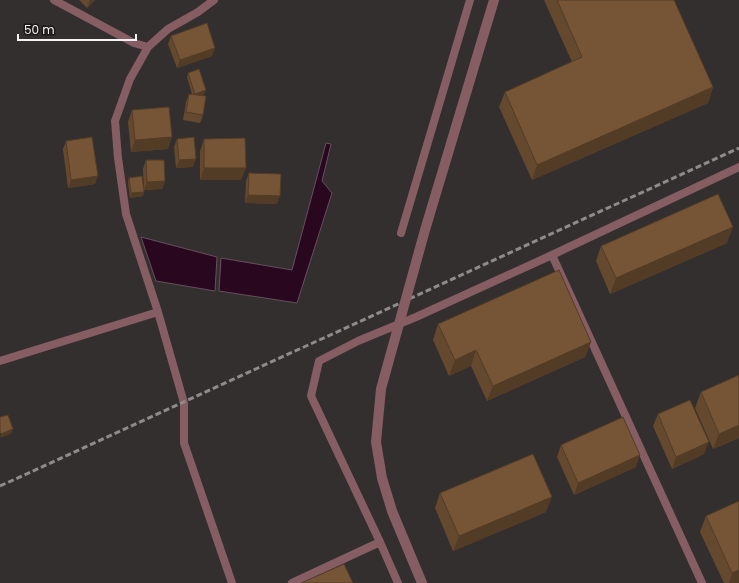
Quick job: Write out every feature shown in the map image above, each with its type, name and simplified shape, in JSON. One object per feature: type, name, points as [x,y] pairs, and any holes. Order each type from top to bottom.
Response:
[{"type":"street","points":[[422,583],[392,511],[382,478],[376,442],[381,390],[425,230],[494,0]]},
{"type":"lane","points":[[54,0],[134,43],[148,47]]},
{"type":"lane","points":[[214,0],[198,12],[168,29],[148,47],[130,80],[115,121],[118,158],[126,214],[158,312],[184,403],[184,443],[232,583]]},
{"type":"lane","points":[[401,233],[470,0]]},
{"type":"lane","points":[[398,583],[311,396],[319,361],[552,255],[739,167]]},
{"type":"lane","points":[[552,255],[702,583]]},
{"type":"lane","points":[[0,361],[158,312]]},
{"type":"lane","points":[[292,583],[380,542]]},
{"type":"shaded area","points":[[326,143],[331,144],[322,181],[332,193],[297,303],[219,291],[221,258],[292,270]]},
{"type":"shaded area","points":[[141,237],[217,257],[215,291],[156,281]]},
{"type":"building","points":[[557,0],[674,0],[713,87],[537,165],[505,92],[582,57]]},
{"type":"building","points":[[207,23],[215,48],[180,60],[171,36]]},
{"type":"building","points":[[199,69],[206,90],[195,94],[188,73]]},
{"type":"building","points":[[189,94],[206,96],[203,115],[186,112]]},
{"type":"building","points":[[169,107],[172,137],[135,140],[132,110]]},
{"type":"building","points":[[92,137],[98,176],[71,180],[66,141]]},
{"type":"building","points":[[194,137],[196,159],[179,160],[177,139]]},
{"type":"building","points":[[245,138],[246,168],[204,168],[204,139]]},
{"type":"building","points":[[146,160],[164,160],[165,181],[147,182]]},
{"type":"building","points":[[249,173],[281,174],[280,196],[248,195]]},
{"type":"building","points":[[142,176],[144,192],[131,193],[129,178]]},
{"type":"building","points":[[718,194],[733,227],[616,278],[601,246]]},
{"type":"building","points":[[559,270],[591,342],[493,386],[476,350],[455,360],[438,324]]},
{"type":"building","points":[[739,375],[739,425],[719,434],[701,392]]},
{"type":"building","points":[[690,400],[709,442],[676,457],[658,414]]},
{"type":"building","points":[[8,415],[13,429],[1,434],[0,417]]},
{"type":"building","points":[[623,417],[640,455],[578,483],[561,445]]},
{"type":"building","points":[[533,454],[552,497],[459,536],[440,493]]},
{"type":"building","points":[[739,501],[739,570],[732,573],[706,516]]},
{"type":"building","points":[[344,564],[353,583],[301,583]]},
{"type":"railway","points":[[0,486],[739,148]]}]
